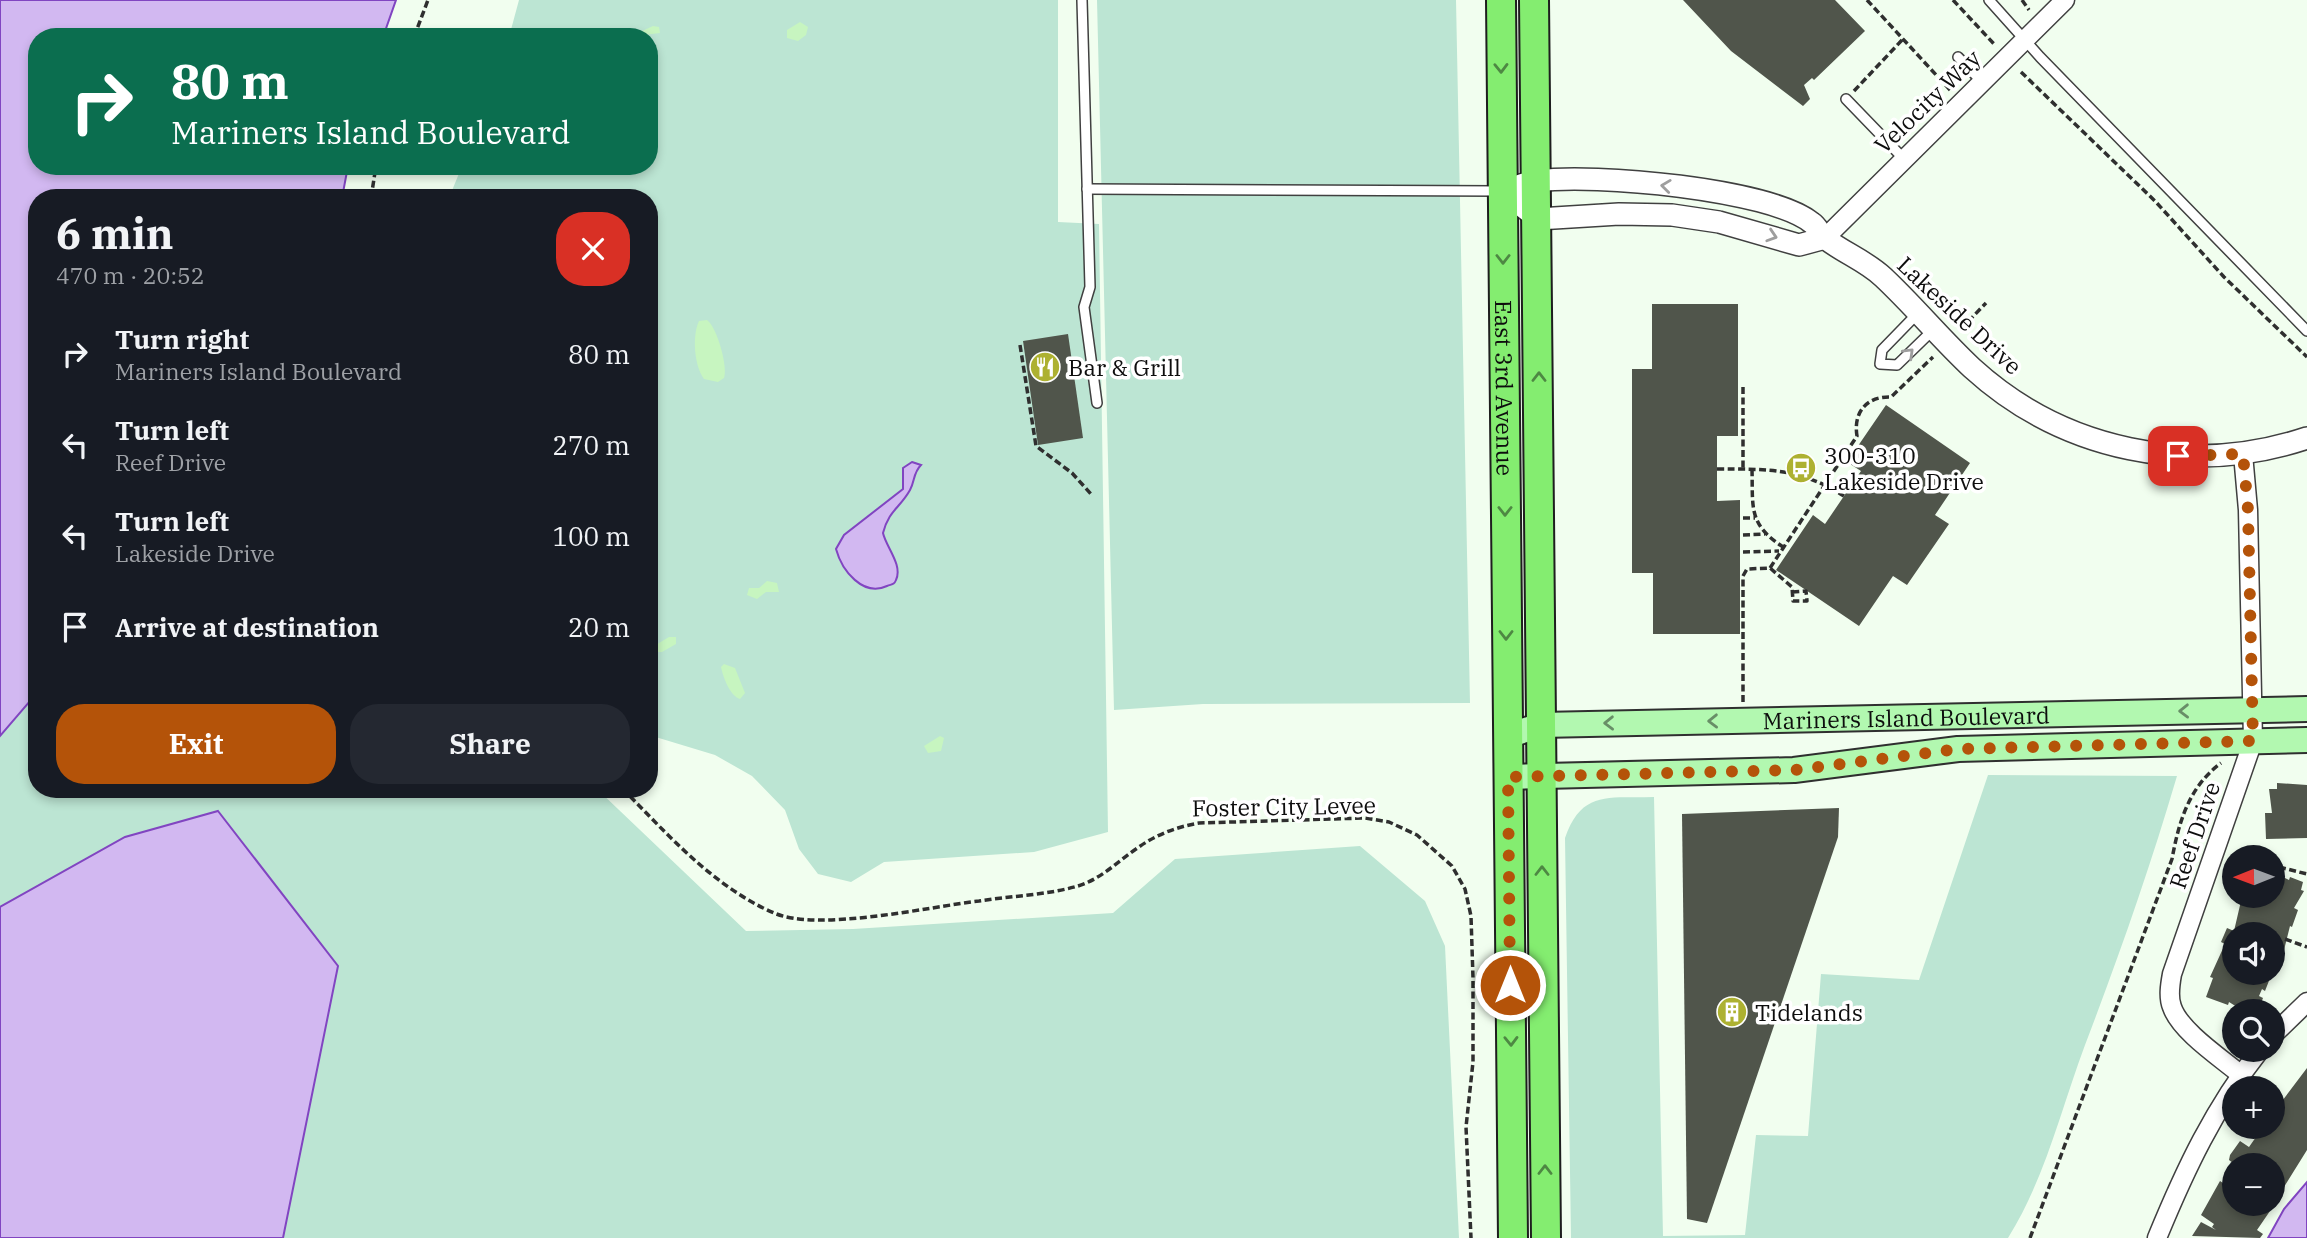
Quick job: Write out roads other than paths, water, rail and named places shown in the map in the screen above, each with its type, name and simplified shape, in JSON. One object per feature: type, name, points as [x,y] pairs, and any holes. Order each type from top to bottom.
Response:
[{"type":"main road","name":"East 3rd Avenue","points":[[1501,0],[1513,1238]]},
{"type":"main road","name":"East 3rd Avenue","points":[[1534,0],[1546,1238]]},
{"type":"main road","name":"Mariners Island Boulevard","points":[[1507,736],[1541,725],[2307,709]]},
{"type":"main road","name":"Mariners Island Boulevard","points":[[1508,777],[1794,770],[1958,749],[2307,740]]},
{"type":"street","name":"Velocity Way","points":[[1825,238],[2065,0]]},
{"type":"street","name":"Lakeside Drive","points":[[1503,191],[1537,181],[1632,181],[1734,194],[1791,211],[1813,223],[1825,238],[1881,275],[1972,368],[2005,395],[2080,435],[2117,447],[2156,455],[2200,457],[2243,454],[2307,438]]},
{"type":"street","points":[[1503,191],[1538,219],[1619,214],[1672,215],[1719,222],[1799,245],[1825,238]]},
{"type":"street","name":"Reef Drive","points":[[2241,1074],[2182,1024],[2172,1008],[2169,991],[2172,974],[2253,741],[2248,510],[2243,454]]},
{"type":"street","points":[[2285,1023],[2307,1002]]},
{"type":"street","points":[[2157,1238],[2195,1150],[2250,1062]]},
{"type":"lane","points":[[1082,0],[1090,287],[1084,307],[1097,402]]},
{"type":"lane","points":[[1989,0],[2026,38],[2040,57],[2307,331]]},
{"type":"lane","points":[[1958,57],[1982,82]]},
{"type":"lane","points":[[1846,99],[1903,158]]},
{"type":"lane","points":[[1087,189],[1503,191]]},
{"type":"lane","points":[[1918,313],[1882,350],[1880,364],[1897,365],[1934,329]]},
{"type":"place","name":"Bar & Grill","points":[[1045,367]]},
{"type":"place","name":"300-310 Lakeside Drive","points":[[1801,468]]},
{"type":"place","name":"Tidelands","points":[[1732,1012]]}]
